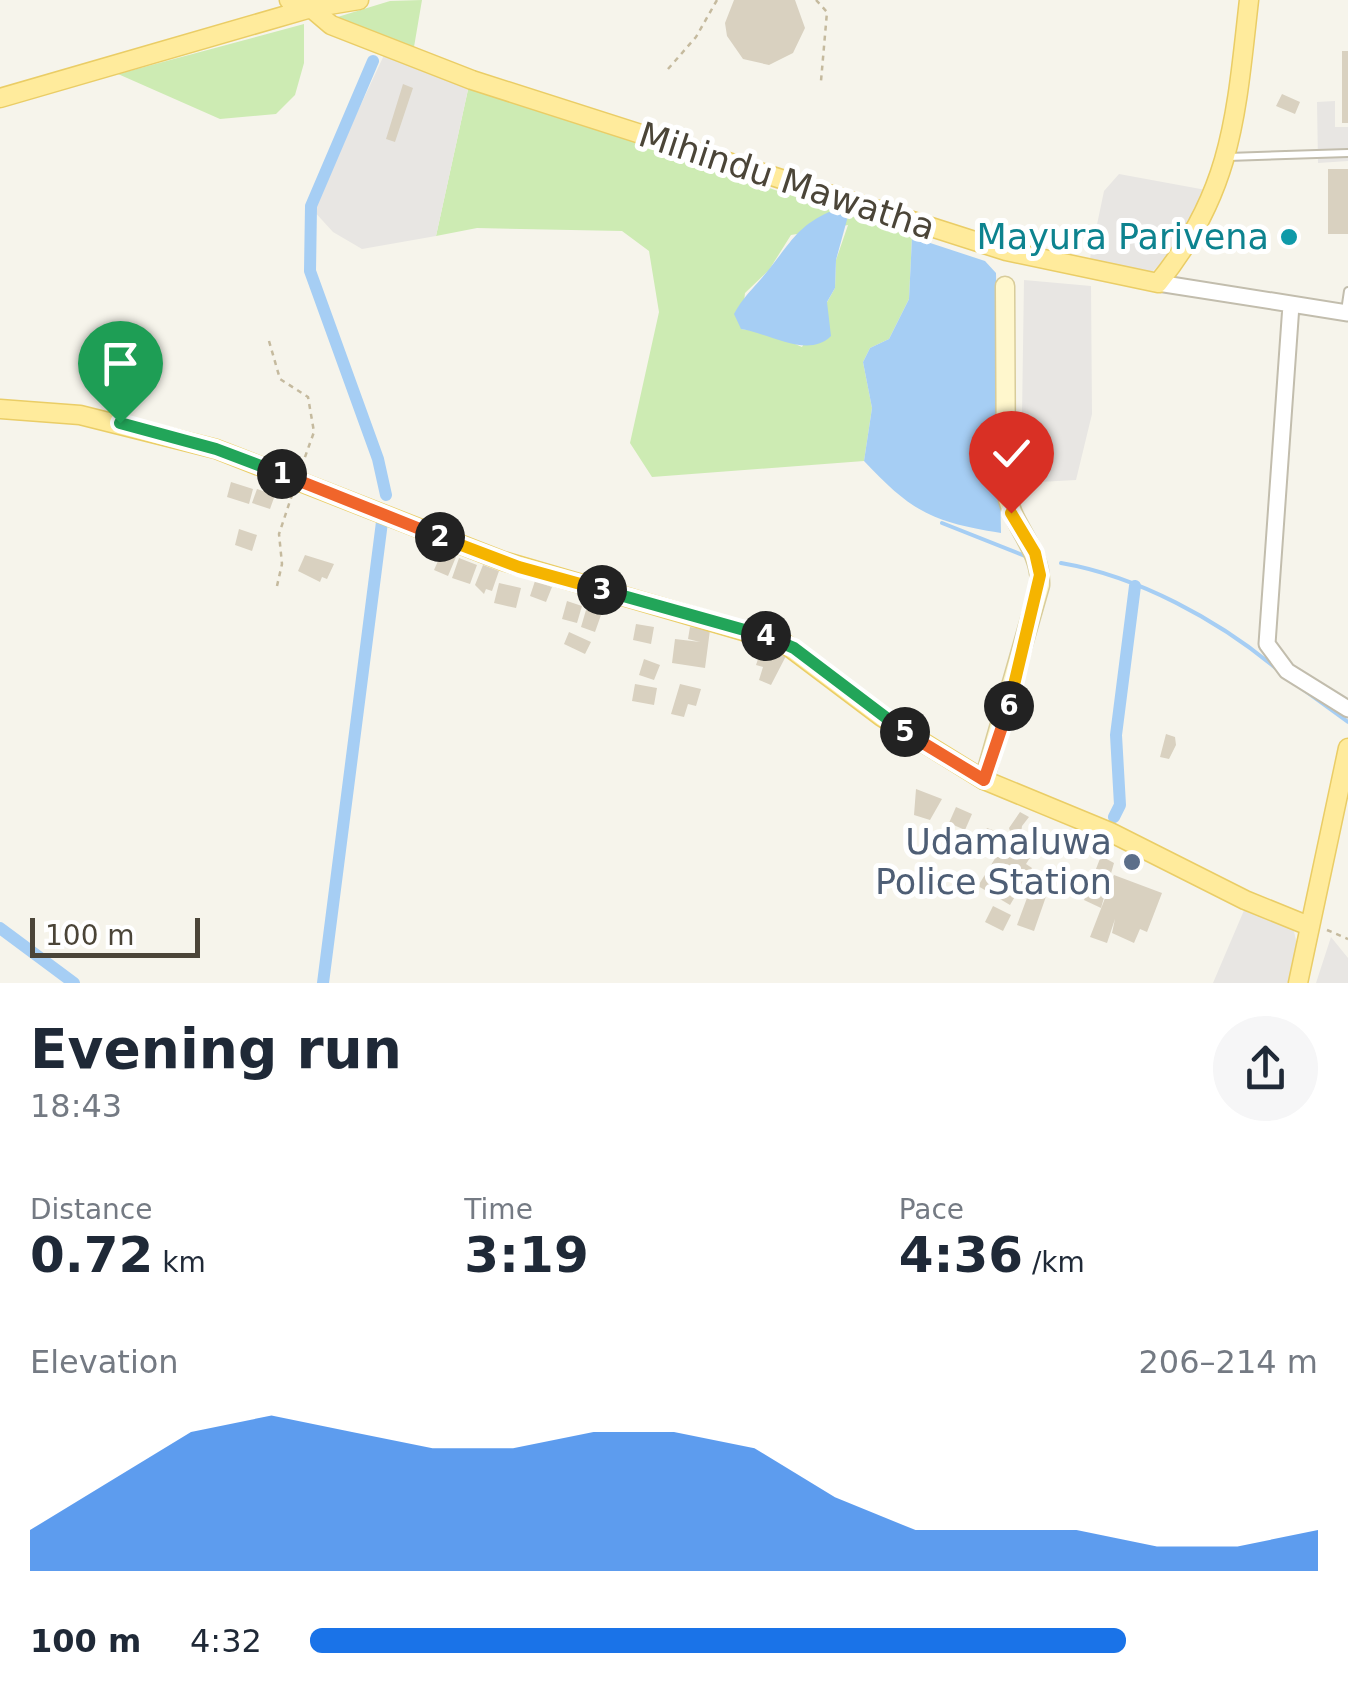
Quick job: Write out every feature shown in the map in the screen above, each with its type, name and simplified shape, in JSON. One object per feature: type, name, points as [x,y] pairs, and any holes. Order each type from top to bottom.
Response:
[{"type":"main road","name":"Mihindu Mawatha","points":[[289,0],[311,8],[331,25],[491,86],[1006,251],[1158,284]]},
{"type":"main road","points":[[0,98],[311,8],[360,0]]},
{"type":"main road","points":[[1158,284],[1209,210],[1226,157],[1249,0]]},
{"type":"main road","points":[[984,780],[1037,602],[1037,560],[1014,520],[1006,490],[1005,286]]},
{"type":"main road","points":[[0,409],[54,411],[120,423],[216,449],[519,567],[784,643],[882,716],[984,780],[1110,832],[1245,900],[1309,926]]},
{"type":"main road","points":[[1298,983],[1348,748]]},
{"type":"street","points":[[1158,284],[1346,312]]},
{"type":"street","points":[[1298,306],[1267,644],[1287,671],[1348,709]]},
{"type":"lane","points":[[1226,157],[1348,154]]},
{"type":"lane","points":[[1346,312],[1348,293]]},
{"type":"path","points":[[668,69],[696,38],[717,0]]},
{"type":"path","points":[[816,0],[827,12],[828,24],[821,81]]},
{"type":"path","points":[[269,341],[280,379],[308,397],[314,432],[279,534],[282,564],[277,586]]},
{"type":"path","points":[[1309,926],[1348,940]]},
{"type":"green space","points":[[422,0],[414,47],[331,19],[390,1]]},
{"type":"green space","points":[[304,24],[304,63],[295,95],[276,114],[220,119],[118,74]]},
{"type":"green space","points":[[469,85],[912,237],[909,299],[889,339],[870,348],[863,362],[872,408],[864,461],[652,477],[630,443],[659,312],[649,251],[622,231],[477,228],[436,236]],"holes":[[[848,225],[836,260],[835,288],[802,347],[770,333],[741,329],[745,293],[769,270],[791,235]]]},
{"type":"shaded area","points":[[385,53],[469,85],[436,236],[362,249],[333,232],[312,209]]},
{"type":"shaded area","points":[[1335,101],[1335,127],[1348,127],[1348,161],[1318,163],[1317,102]]},
{"type":"shaded area","points":[[1119,174],[1206,190],[1171,254],[1152,272],[1089,263],[1104,191]]},
{"type":"shaded area","points":[[1024,280],[1091,286],[1092,414],[1076,480],[1021,483]]},
{"type":"shaded area","points":[[1245,908],[1293,927],[1297,945],[1288,983],[1213,983]]},
{"type":"shaded area","points":[[1331,937],[1348,958],[1348,983],[1316,983]]},
{"type":"water","points":[[829,212],[848,216],[836,260],[835,288],[827,302],[831,336],[822,342],[800,345],[741,329],[734,314],[742,301],[795,236]]},
{"type":"water","points":[[912,237],[985,261],[996,273],[1001,533],[957,524],[925,512],[896,492],[864,461],[872,408],[863,362],[870,348],[889,339],[909,299]]},
{"type":"building","points":[[734,0],[795,0],[805,28],[793,53],[769,65],[743,59],[727,36],[725,23]]},
{"type":"building","points":[[1342,51],[1348,51],[1348,123],[1342,123]]},
{"type":"building","points":[[403,84],[413,88],[395,142],[386,139]]},
{"type":"building","points":[[1282,94],[1300,102],[1295,114],[1276,106]]},
{"type":"building","points":[[1328,169],[1348,169],[1348,234],[1328,234]]},
{"type":"building","points":[[231,482],[253,489],[249,504],[227,497]]},
{"type":"building","points":[[257,489],[275,495],[270,509],[252,503]]},
{"type":"building","points":[[239,529],[257,535],[252,551],[235,545]]},
{"type":"building","points":[[442,552],[456,557],[448,576],[434,570]]},
{"type":"building","points":[[305,555],[334,564],[327,579],[322,577],[320,582],[298,571]]},
{"type":"building","points":[[459,558],[477,565],[470,584],[452,578]]},
{"type":"building","points":[[483,565],[499,571],[492,591],[486,589],[484,594],[475,585]]},
{"type":"building","points":[[535,581],[552,587],[546,602],[530,596]]},
{"type":"building","points":[[499,583],[521,588],[516,608],[494,603]]},
{"type":"building","points":[[567,601],[582,606],[577,623],[562,619]]},
{"type":"building","points":[[586,610],[601,615],[595,632],[581,627]]},
{"type":"building","points":[[636,624],[654,627],[651,644],[633,640]]},
{"type":"building","points":[[690,627],[710,630],[705,668],[672,663],[675,639],[700,642],[688,639]]},
{"type":"building","points":[[569,632],[591,642],[585,654],[564,644]]},
{"type":"building","points":[[762,647],[786,656],[771,685],[759,680],[763,667],[756,665]]},
{"type":"building","points":[[644,659],[660,665],[654,680],[639,675]]},
{"type":"building","points":[[635,684],[657,688],[654,705],[632,701]]},
{"type":"building","points":[[680,684],[701,689],[696,706],[688,704],[684,717],[671,714]]},
{"type":"building","points":[[1166,734],[1175,737],[1176,745],[1169,759],[1160,757]]},
{"type":"building","points":[[916,789],[942,799],[930,820],[914,815]]},
{"type":"building","points":[[956,807],[972,814],[965,830],[949,823]]},
{"type":"building","points":[[1020,812],[1029,817],[1022,826],[1020,840],[1013,840],[1009,828]]},
{"type":"building","points":[[987,828],[1004,834],[990,850],[980,844]]},
{"type":"building","points":[[1007,839],[1021,847],[1025,840],[1037,847],[1026,864],[1032,868],[1010,905],[978,886]]},
{"type":"building","points":[[1101,856],[1114,863],[1101,908],[1084,900]]},
{"type":"building","points":[[1114,875],[1162,893],[1147,932],[1140,929],[1134,943],[1112,933],[1115,919],[1107,943],[1090,937]]},
{"type":"building","points":[[1034,879],[1050,885],[1034,931],[1017,925]]},
{"type":"building","points":[[993,906],[1011,915],[1003,931],[985,922]]},
{"type":"waterway","points":[[373,61],[311,206],[310,271],[378,459],[386,495]]},
{"type":"waterway","points":[[323,983],[382,522]]},
{"type":"waterway","points":[[942,523],[1025,556]]},
{"type":"waterway","points":[[1061,563],[1148,589],[1230,634],[1278,670]]},
{"type":"waterway","points":[[1114,817],[1120,805],[1116,735],[1135,586]]},
{"type":"waterway","points":[[1297,685],[1348,722]]},
{"type":"waterway","points":[[0,928],[74,983]]},
{"type":"place","name":"Mayura Parivena","points":[[1289,237]]},
{"type":"place","name":"Udamaluwa Police Station","points":[[1132,862]]},
{"type":"route","points":[[120,423],[269,468],[519,567],[784,643],[882,716],[984,780],[1002,732],[1040,585],[1035,553],[1011,513]]}]
